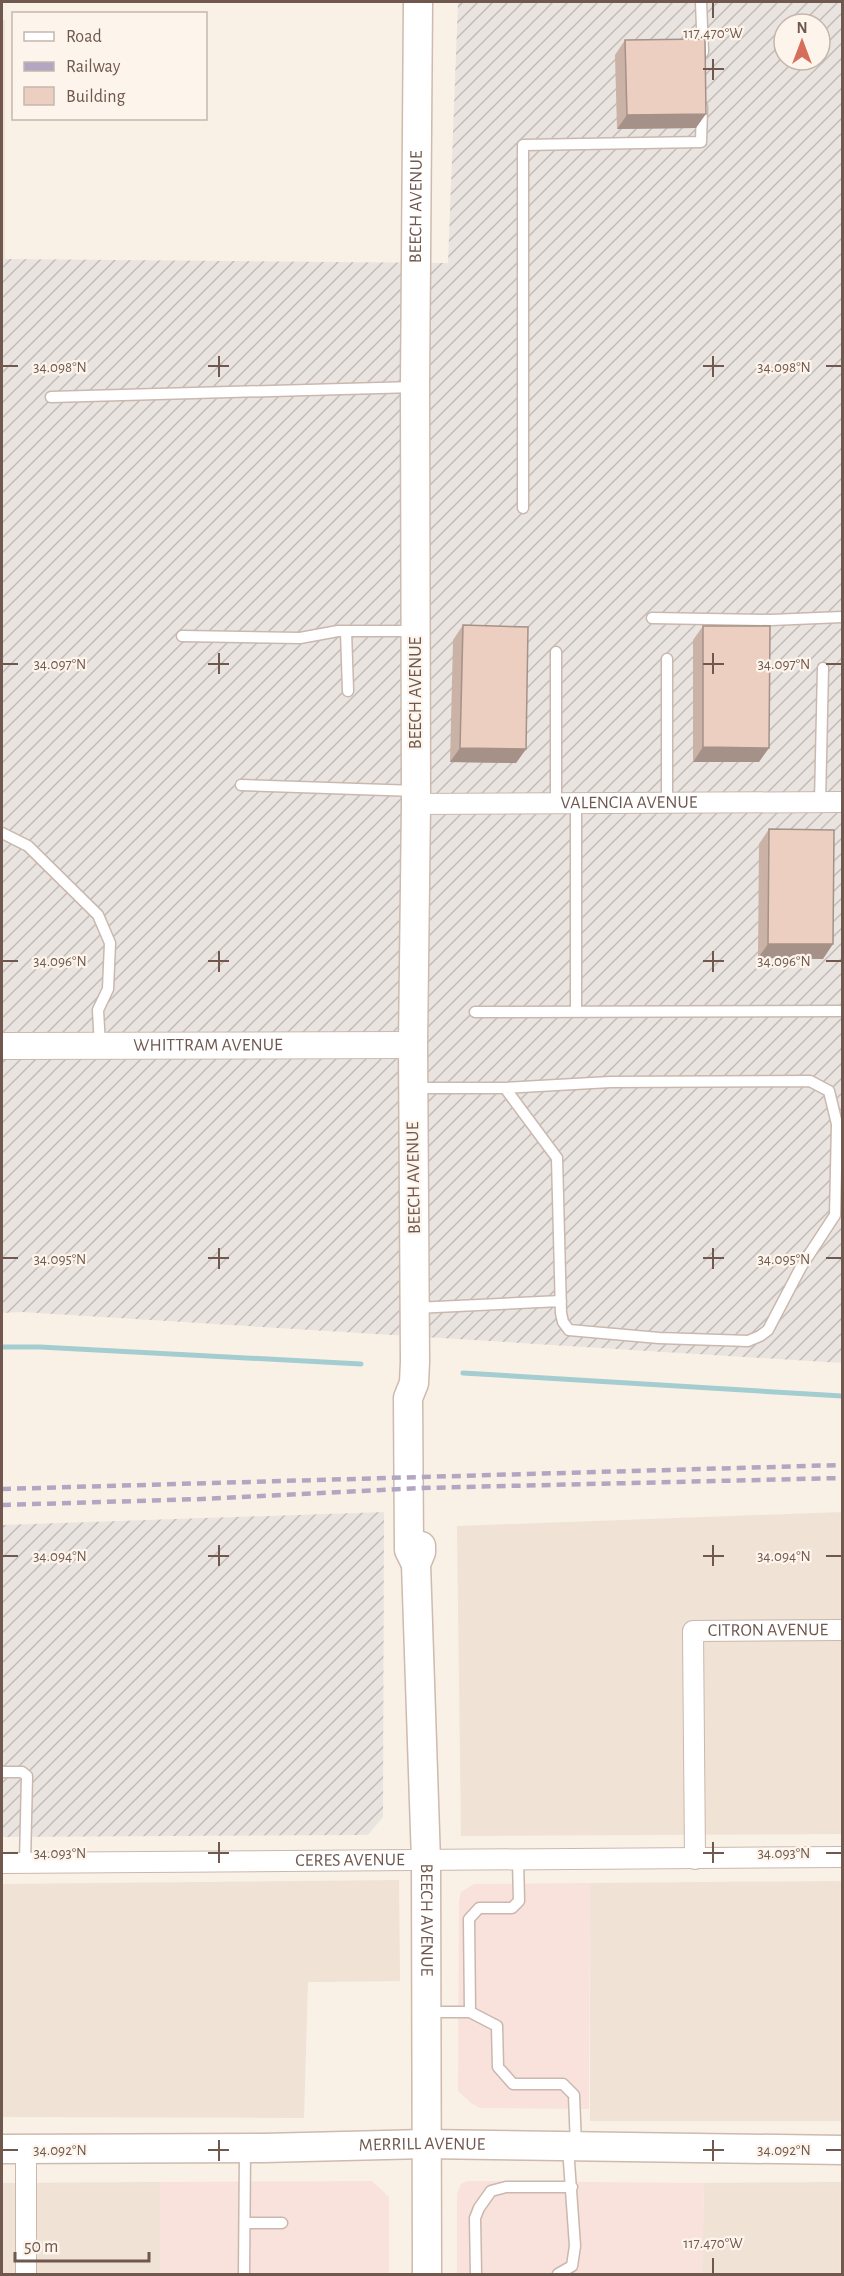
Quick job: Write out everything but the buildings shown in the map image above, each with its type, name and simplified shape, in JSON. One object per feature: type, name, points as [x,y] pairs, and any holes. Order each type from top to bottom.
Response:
[{"type":"main road","name":"BEECH AVENUE","points":[[418,2],[415,387],[416,797],[412,1045],[415,1373],[420,1396],[421,1476],[421,1552],[416,1564],[426,1861],[427,2274]]},
{"type":"main road","name":"MERRILL AVENUE","points":[[14,2149],[245,2148],[425,2144],[843,2150]]},
{"type":"street","name":"VALENCIA AVENUE","points":[[416,797],[556,803],[843,802]]},
{"type":"street","name":"WHITTRAM AVENUE","points":[[2,1046],[412,1045]]},
{"type":"street","name":"CITRON AVENUE","points":[[695,1859],[693,1631],[843,1630]]},
{"type":"street","name":"CERES AVENUE","points":[[2,1863],[843,1857]]},
{"type":"street","points":[[14,2149],[26,2274]]},
{"type":"lane","points":[[700,2],[703,58]]},
{"type":"lane","points":[[523,508],[523,145],[701,142],[702,94]]},
{"type":"lane","points":[[51,397],[415,387]]},
{"type":"lane","points":[[652,618],[771,620],[843,617]]},
{"type":"lane","points":[[183,636],[300,638],[346,631],[416,631]]},
{"type":"lane","points":[[346,631],[348,691]]},
{"type":"lane","points":[[556,652],[556,803]]},
{"type":"lane","points":[[667,659],[667,803]]},
{"type":"lane","points":[[820,802],[823,668]]},
{"type":"lane","points":[[241,785],[416,797]]},
{"type":"lane","points":[[576,803],[576,1012]]},
{"type":"lane","points":[[2,833],[28,846],[98,915],[110,943],[108,989],[98,1010],[100,1046]]},
{"type":"lane","points":[[475,1012],[843,1011]]},
{"type":"lane","points":[[413,1088],[505,1088],[610,1082],[810,1081],[829,1091],[837,1124],[835,1215],[801,1267],[768,1330],[748,1341],[659,1338],[568,1330],[563,1322],[561,1301],[557,1158],[505,1088]]},
{"type":"lane","points":[[415,1308],[561,1301]]},
{"type":"lane","points":[[2,1772],[22,1772],[27,1776],[26,1863]]},
{"type":"lane","points":[[470,2012],[469,1920],[478,1908],[512,1908],[519,1901],[518,1860]]},
{"type":"lane","points":[[425,2012],[470,2012],[497,2026],[498,2067],[513,2084],[563,2084],[574,2095],[572,2187],[576,2246],[572,2266],[558,2274]]},
{"type":"lane","points":[[244,2274],[245,2148]]},
{"type":"lane","points":[[476,2274],[475,2218],[491,2191],[506,2187],[572,2187]]},
{"type":"lane","points":[[244,2223],[282,2223]]},
{"type":"shaded area","points":[[458,2],[842,2],[842,1363],[22,1312],[2,1313],[2,259],[448,263]]},
{"type":"shaded area","points":[[2,20],[5,20],[5,259],[2,259]]},
{"type":"shaded area","points":[[384,1512],[383,1817],[368,1835],[2,1837],[2,1525]]},
{"type":"shaded area","points":[[842,1512],[842,1834],[461,1836],[457,1526]]},
{"type":"shaded area","points":[[399,1880],[400,1981],[308,1982],[304,2118],[2,2117],[2,1884]]},
{"type":"shaded area","points":[[842,1881],[842,2121],[590,2121],[590,1883]]},
{"type":"shaded area","points":[[590,1883],[589,2109],[480,2108],[458,2091],[459,1902],[461,1892],[474,1884]]},
{"type":"shaded area","points":[[372,2181],[389,2197],[389,2274],[160,2274],[160,2182]]},
{"type":"shaded area","points":[[467,2181],[704,2183],[702,2274],[457,2274],[457,2194],[461,2184]]},
{"type":"shaded area","points":[[160,2182],[160,2274],[2,2274],[2,2183]]},
{"type":"shaded area","points":[[842,2182],[842,2274],[702,2274],[704,2183]]},
{"type":"waterway","points":[[2,1347],[361,1364]]},
{"type":"waterway","points":[[463,1373],[842,1396]]},
{"type":"railway","points":[[2,1489],[842,1465]]},
{"type":"railway","points":[[2,1505],[202,1499],[421,1488],[842,1478]]}]
